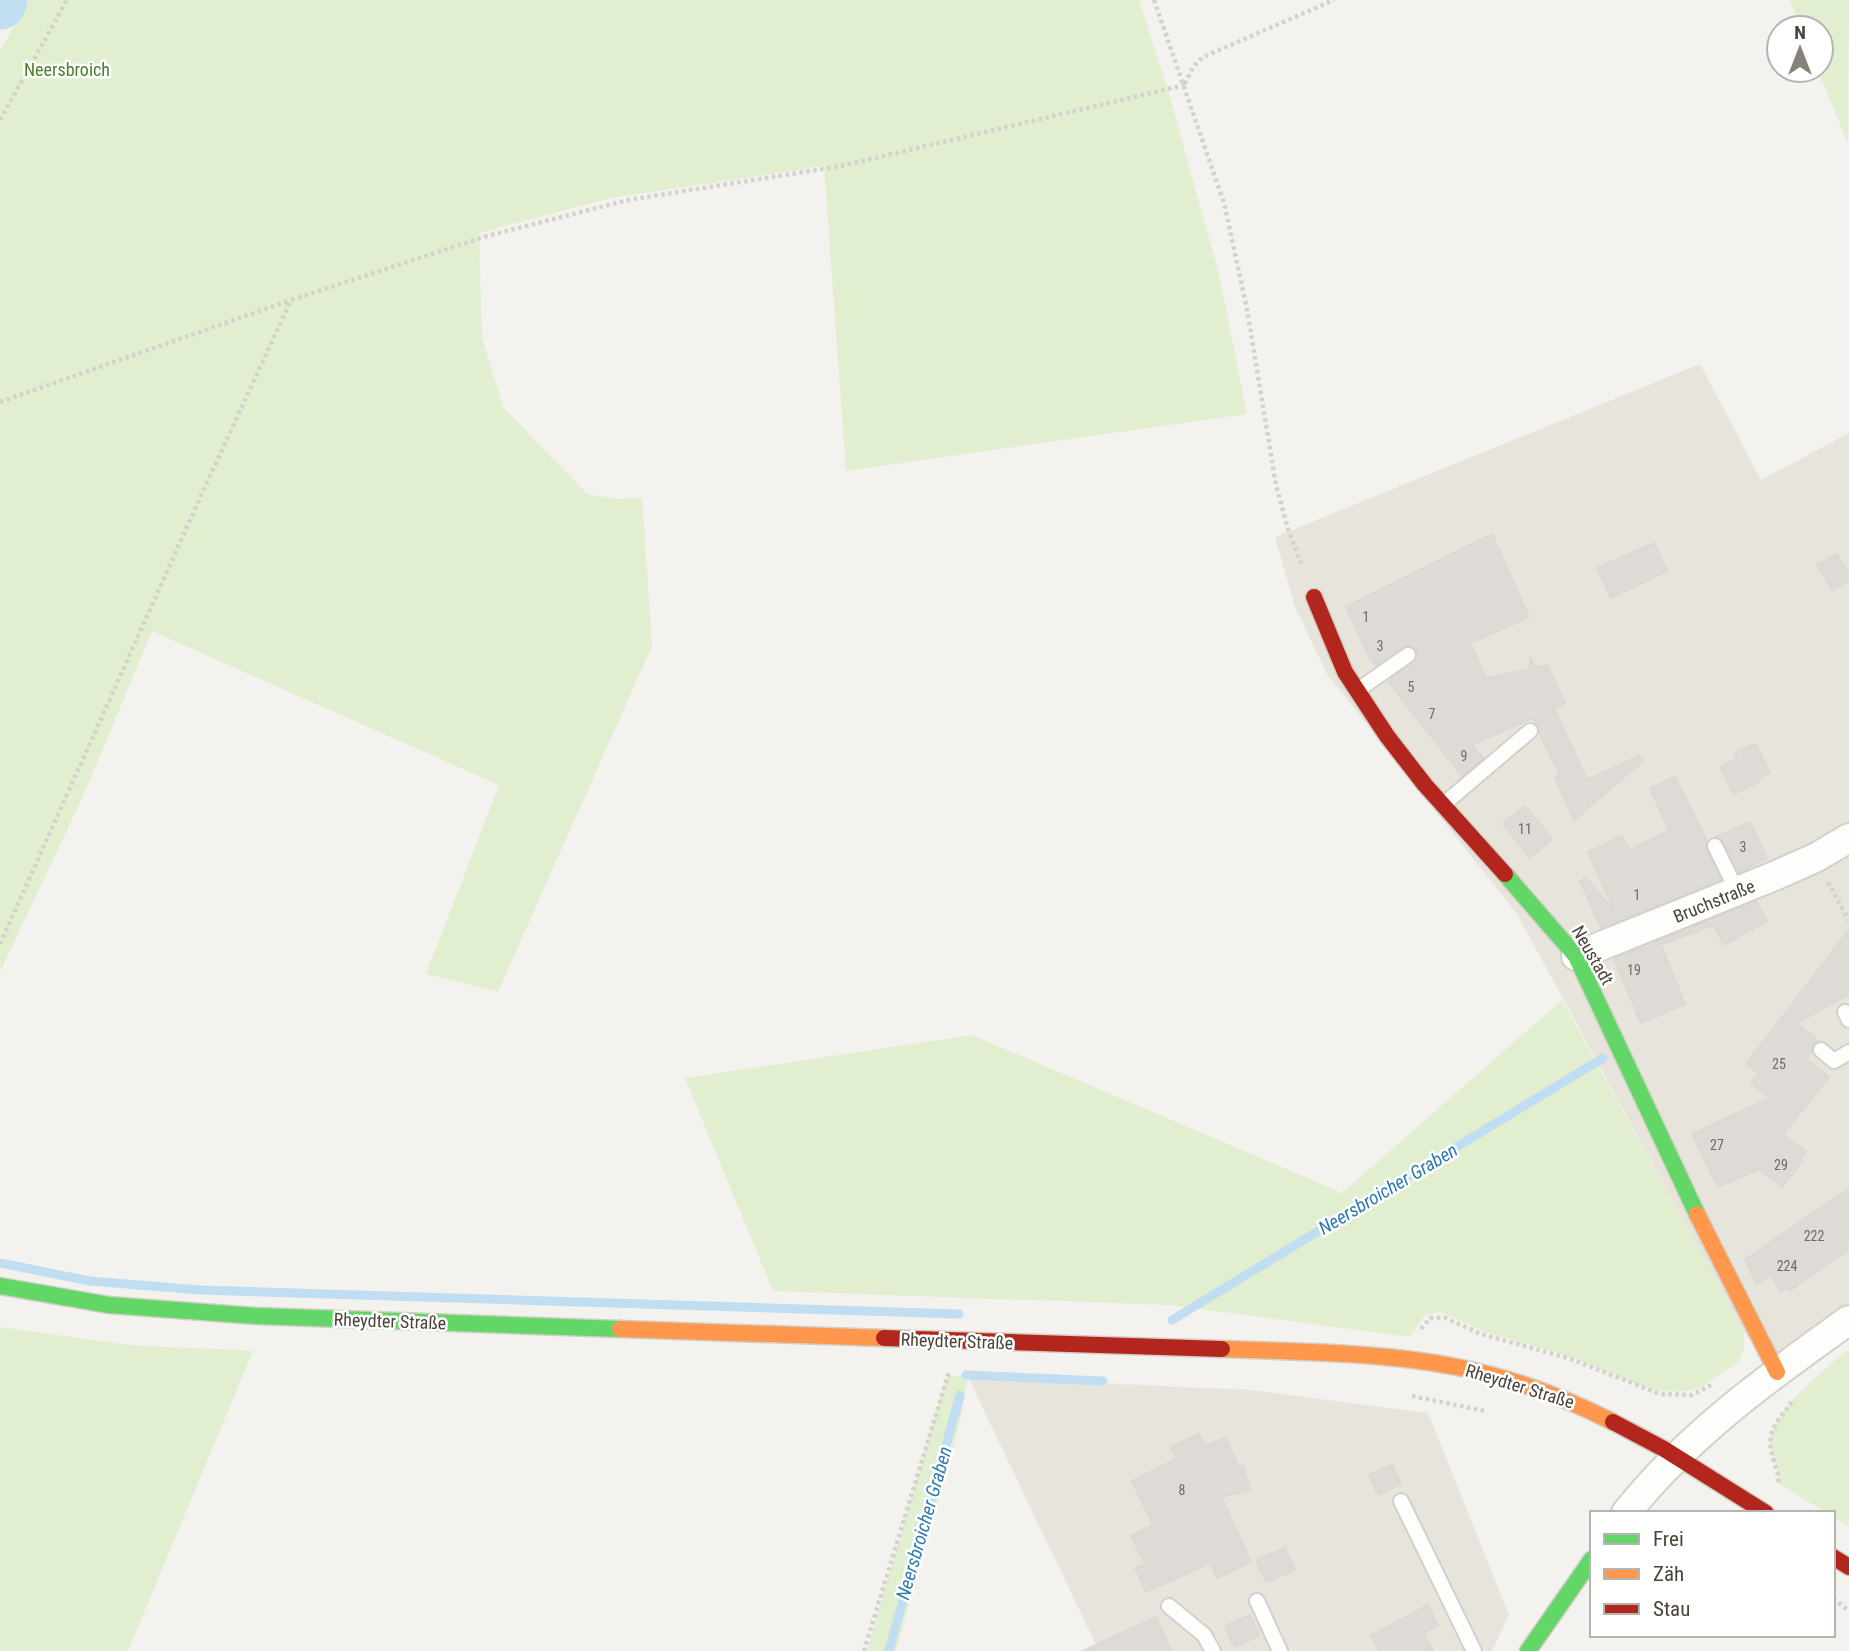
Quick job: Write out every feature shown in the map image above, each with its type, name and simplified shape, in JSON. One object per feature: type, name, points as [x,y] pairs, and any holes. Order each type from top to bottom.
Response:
[{"type":"main road","name":"Neustadt","points":[[1314,597],[1345,671],[1403,758],[1576,956],[1676,1173],[1776,1372]]},
{"type":"main road","name":"Rheydter Straße","points":[[0,1286],[109,1305],[194,1313],[1295,1352],[1414,1360],[1480,1372],[1552,1393],[1590,1409],[1677,1455],[1763,1511]]},
{"type":"main road","points":[[1528,1651],[1590,1562]]},
{"type":"street","name":"Bruchstraße","points":[[1576,956],[1815,858],[1849,838]]},
{"type":"street","points":[[1628,1511],[1677,1455],[1723,1414],[1849,1320]]},
{"type":"lane","points":[[1357,691],[1408,655]]},
{"type":"lane","points":[[1443,805],[1530,731]]},
{"type":"lane","points":[[1716,846],[1737,891]]},
{"type":"lane","points":[[1821,1050],[1834,1061],[1849,1052]]},
{"type":"lane","points":[[1401,1501],[1474,1651]]},
{"type":"lane","points":[[1256,1601],[1280,1651]]},
{"type":"lane","points":[[1169,1606],[1204,1635],[1213,1651]]},
{"type":"path","points":[[0,120],[67,0]]},
{"type":"path","points":[[1154,0],[1224,202],[1247,309],[1281,506],[1314,597]]},
{"type":"path","points":[[0,402],[291,300],[487,236],[628,200],[841,166],[1185,85],[1197,62],[1208,53],[1334,0]]},
{"type":"path","points":[[0,944],[291,300]]},
{"type":"path","points":[[1815,858],[1849,921]]},
{"type":"path","points":[[1496,1413],[1407,1395],[1423,1324],[1430,1318],[1439,1317],[1480,1334],[1567,1358],[1660,1394],[1683,1397],[1692,1395],[1702,1392],[1721,1378]]},
{"type":"path","points":[[864,1651],[958,1341]]},
{"type":"path","points":[[1763,1511],[1779,1478],[1770,1447],[1770,1437],[1773,1427],[1792,1402],[1776,1372]]},
{"type":"path","points":[[1835,1600],[1849,1611]]},
{"type":"shaded area","points":[[1700,364],[1761,480],[1849,433],[1849,1339],[1777,1372],[1744,1332],[1517,914],[1327,674],[1295,607],[1275,537]]},
{"type":"shaded area","points":[[968,1377],[1251,1390],[1428,1413],[1509,1615],[1492,1651],[1099,1651]]},
{"type":"green space","name":"Neersbroich","points":[[29,0],[603,0],[605,3],[604,0],[1139,0],[1168,90],[1220,278],[1247,414],[846,471],[824,166],[611,198],[479,233],[482,338],[503,407],[587,494],[615,499],[642,498],[652,646],[498,992],[426,974],[499,785],[152,631],[85,792],[0,972],[0,51]]},
{"type":"green space","points":[[1790,0],[1849,0],[1848,144],[1824,84],[1835,84],[1835,14],[1796,14]]},
{"type":"green space","points":[[1562,1000],[1744,1332],[1744,1348],[1739,1362],[1698,1389],[1676,1392],[1649,1389],[1565,1355],[1486,1332],[1440,1312],[1425,1315],[1410,1337],[1170,1305],[773,1291],[685,1078],[972,1035],[1342,1193]]},
{"type":"green space","points":[[0,1327],[130,1345],[253,1351],[128,1651],[0,1651]]},
{"type":"green space","points":[[1849,1349],[1849,1526],[1835,1518],[1835,1511],[1824,1511],[1777,1483],[1778,1473],[1770,1440],[1773,1429],[1791,1403]]},
{"type":"green space","points":[[947,1375],[968,1377],[960,1422],[896,1651],[867,1651]]},
{"type":"building","points":[[1492,534],[1529,617],[1470,643],[1486,678],[1530,669],[1530,657],[1535,667],[1547,665],[1565,703],[1554,708],[1587,780],[1639,756],[1643,761],[1574,820],[1555,777],[1560,775],[1539,733],[1538,725],[1532,718],[1472,745],[1483,758],[1462,776],[1388,681],[1414,662],[1417,658],[1416,650],[1411,646],[1403,647],[1376,665],[1370,658],[1346,607]]},
{"type":"building","points":[[1654,543],[1667,571],[1611,598],[1597,568]]},
{"type":"building","points":[[1837,554],[1849,575],[1849,581],[1832,590],[1817,565]]},
{"type":"building","points":[[1756,744],[1770,773],[1733,794],[1720,766],[1737,759],[1735,752]]},
{"type":"building","points":[[1675,777],[1707,841],[1706,850],[1721,880],[1601,928],[1580,881],[1586,878],[1615,912],[1588,852],[1622,836],[1629,850],[1669,831],[1650,788]]},
{"type":"building","points":[[1525,806],[1552,839],[1530,858],[1503,824]]},
{"type":"building","points":[[1750,822],[1767,858],[1739,873],[1724,842],[1716,837]]},
{"type":"building","points":[[1756,901],[1767,921],[1724,945],[1713,925],[1661,945],[1685,1004],[1641,1023],[1614,959]]},
{"type":"building","points":[[1849,930],[1849,994],[1797,1023],[1818,1041],[1813,1044],[1812,1052],[1806,1059],[1829,1077],[1783,1134],[1806,1152],[1800,1158],[1803,1160],[1782,1187],[1759,1169],[1718,1187],[1692,1134],[1770,1098],[1751,1083],[1759,1073],[1746,1064]]},
{"type":"building","points":[[1849,1188],[1848,1250],[1789,1291],[1787,1287],[1781,1291],[1770,1275],[1757,1284],[1745,1260]]},
{"type":"building","points":[[1199,1434],[1206,1447],[1225,1437],[1239,1467],[1243,1466],[1250,1490],[1221,1497],[1251,1562],[1217,1578],[1210,1563],[1146,1592],[1135,1568],[1145,1564],[1131,1536],[1153,1525],[1132,1481],[1177,1459],[1171,1447]]},
{"type":"building","points":[[1392,1465],[1401,1484],[1378,1495],[1369,1475]]},
{"type":"building","points":[[1285,1548],[1295,1570],[1266,1582],[1256,1560]]},
{"type":"building","points":[[1428,1605],[1438,1625],[1423,1633],[1433,1651],[1379,1651],[1371,1636]]},
{"type":"building","points":[[1250,1615],[1259,1636],[1234,1647],[1225,1626]]},
{"type":"building","points":[[1156,1617],[1171,1651],[1083,1651]]},
{"type":"waterway","points":[[0,4],[2,0]]},
{"type":"waterway","name":"Neersbroicher Graben","points":[[1172,1320],[1603,1058]]},
{"type":"waterway","points":[[0,1263],[90,1281],[200,1290],[959,1314]]},
{"type":"waterway","name":"Neersbroicher Graben","points":[[966,1375],[1103,1381]]},
{"type":"waterway","name":"Neersbroicher Graben","points":[[889,1651],[960,1395]]},
{"type":"traffic: fast","points":[[1505,874],[1576,956],[1697,1214]]},
{"type":"traffic: fast","points":[[0,1286],[109,1305],[257,1316],[620,1329]]},
{"type":"traffic: fast","points":[[1528,1651],[1590,1562]]},
{"type":"traffic: slow","points":[[1697,1214],[1777,1372]]},
{"type":"traffic: slow","points":[[620,1329],[884,1338]]},
{"type":"traffic: slow","points":[[1222,1349],[1369,1356],[1457,1367],[1537,1389],[1613,1422]]},
{"type":"traffic: jam","points":[[1314,597],[1345,672],[1387,736],[1425,785],[1505,874]]},
{"type":"traffic: jam","points":[[884,1338],[1222,1349]]},
{"type":"traffic: jam","points":[[1613,1422],[1664,1449],[1763,1511]]},
{"type":"traffic: jam","points":[[1835,1558],[1849,1567]]}]
